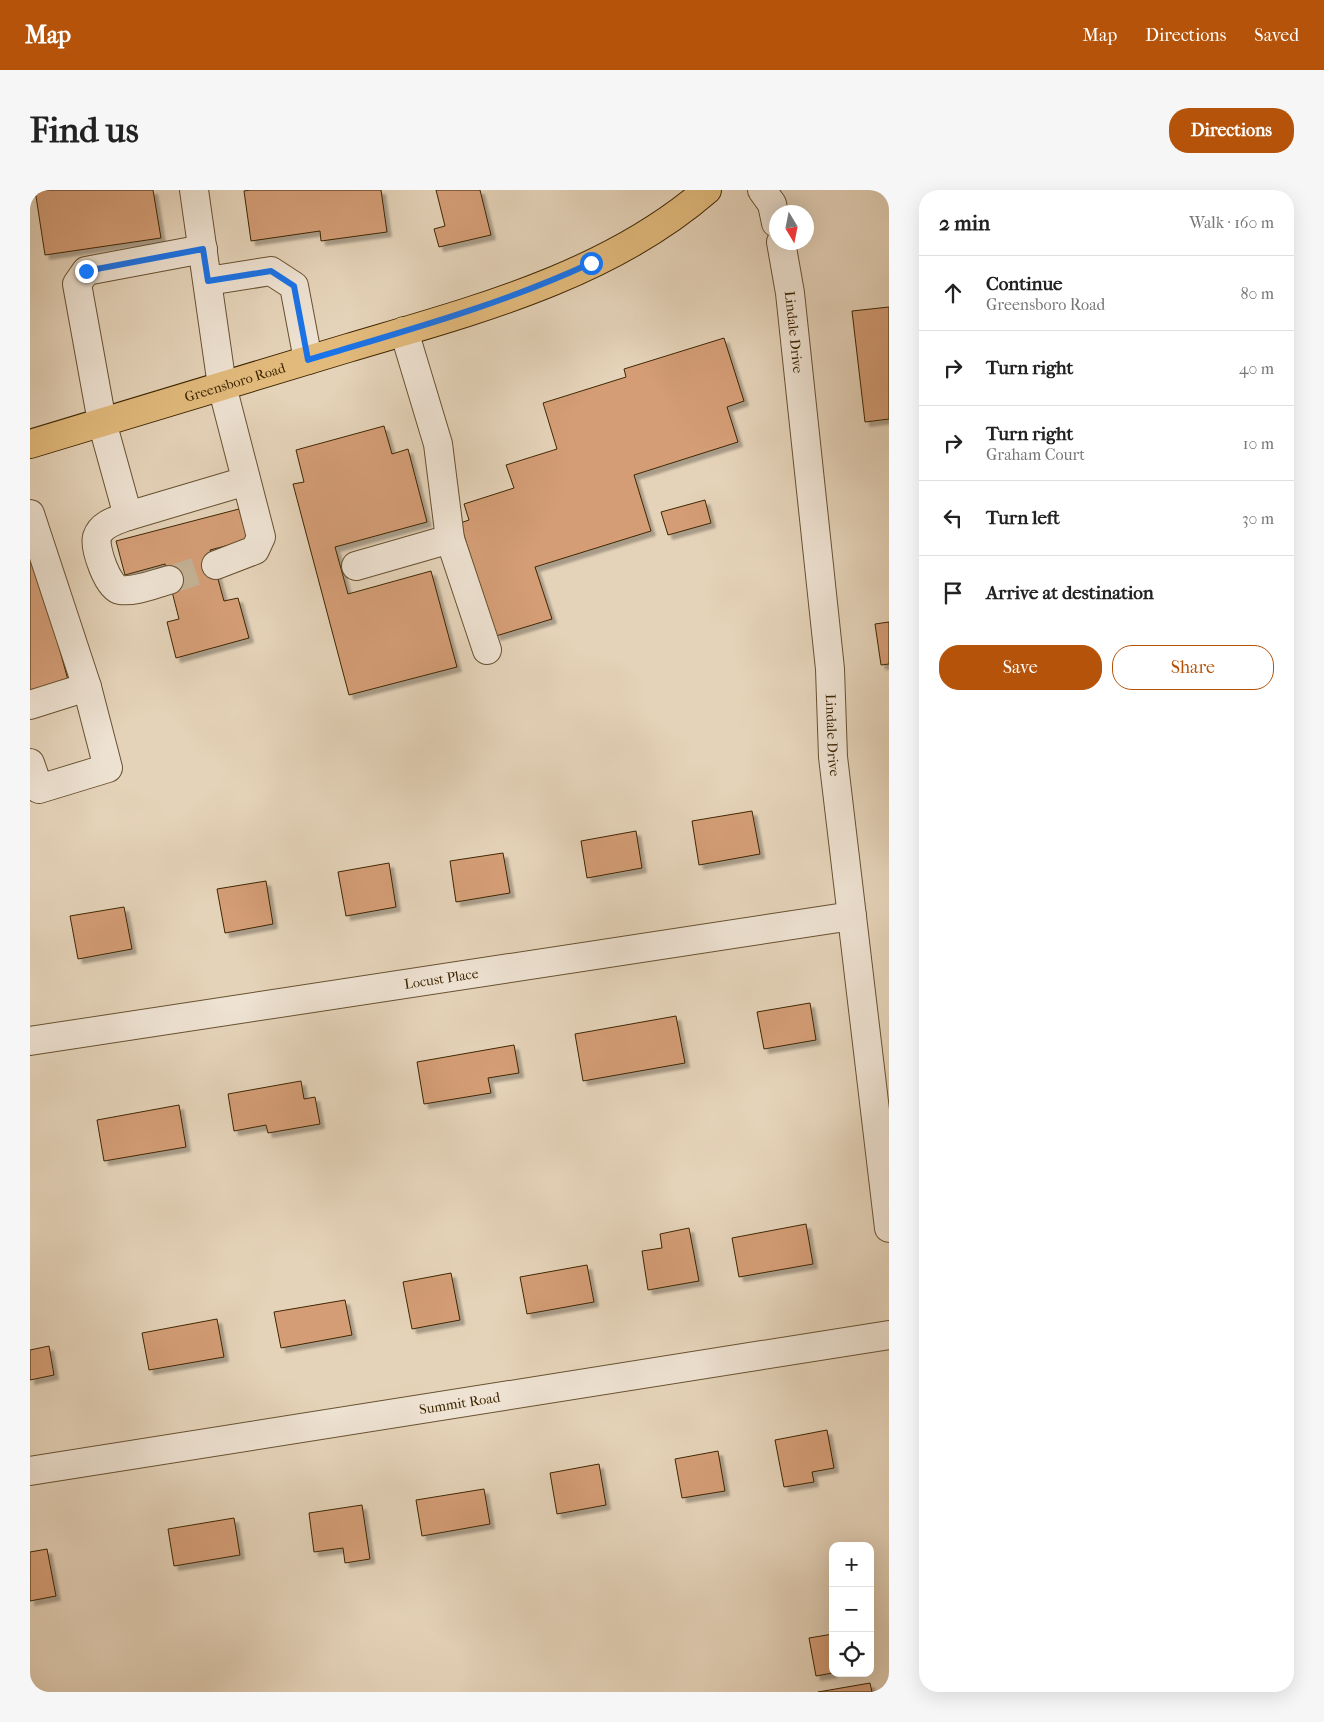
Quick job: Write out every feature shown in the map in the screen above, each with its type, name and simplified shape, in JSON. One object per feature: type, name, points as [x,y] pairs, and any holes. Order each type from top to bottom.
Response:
[{"type":"main road","name":"Greensboro Road","points":[[30,444],[404,331],[545,284],[616,252],[675,215],[708,190]]},
{"type":"street","points":[[194,190],[222,386],[261,537],[255,550],[216,565]]},
{"type":"street","points":[[762,190],[772,205]]},
{"type":"street","points":[[128,516],[102,422],[77,284],[86,271],[203,249]]},
{"type":"street","name":"Lindale Drive","points":[[782,250],[790,293],[830,669],[833,757],[889,1228]]},
{"type":"street","points":[[208,281],[271,271],[294,286],[308,360]]},
{"type":"street","points":[[404,331],[438,444],[450,539],[487,650]]},
{"type":"street","points":[[169,580],[135,589],[118,590],[109,583],[98,548],[98,537],[104,528],[128,516],[246,481]]},
{"type":"street","points":[[30,514],[87,687],[108,768],[39,789],[30,763]]},
{"type":"street","points":[[356,566],[450,539]]},
{"type":"street","points":[[30,705],[87,687]]},
{"type":"street","name":"Locust Place","points":[[30,1041],[852,916]]},
{"type":"street","name":"Summit Road","points":[[30,1471],[889,1335]]},
{"type":"building","points":[[35,190],[153,190],[161,238],[45,255]]},
{"type":"building","points":[[381,190],[387,232],[321,241],[320,231],[251,241],[244,191]]},
{"type":"building","points":[[436,190],[480,190],[491,235],[439,247],[434,229],[445,226]]},
{"type":"building","points":[[889,307],[889,419],[865,422],[852,311]]},
{"type":"building","points":[[724,338],[744,401],[727,407],[738,442],[634,475],[651,531],[535,567],[552,619],[496,636],[460,523],[469,520],[464,504],[514,488],[506,465],[557,449],[543,403],[626,377],[624,369]]},
{"type":"building","points":[[384,426],[392,454],[408,449],[427,522],[335,547],[348,594],[431,571],[457,667],[349,695],[293,484],[304,482],[296,450]]},
{"type":"building","points":[[705,500],[711,523],[668,535],[661,512]]},
{"type":"building","points":[[239,509],[248,540],[210,550],[224,601],[238,598],[249,638],[176,658],[167,622],[179,619],[165,564],[125,575],[116,541]]},
{"type":"building","points":[[30,542],[68,680],[30,690]]},
{"type":"building","points":[[889,622],[889,664],[881,665],[875,624]]},
{"type":"building","points":[[752,811],[760,854],[699,865],[692,821]]},
{"type":"building","points":[[636,831],[642,868],[587,878],[581,841]]},
{"type":"building","points":[[503,853],[510,893],[456,902],[450,861]]},
{"type":"building","points":[[389,863],[396,907],[346,916],[338,872]]},
{"type":"building","points":[[266,881],[273,924],[225,933],[217,889]]},
{"type":"building","points":[[124,907],[132,949],[78,959],[70,916]]},
{"type":"building","points":[[810,1003],[816,1040],[764,1049],[757,1012]]},
{"type":"building","points":[[676,1016],[685,1063],[583,1081],[575,1034]]},
{"type":"building","points":[[514,1045],[519,1073],[488,1078],[491,1093],[424,1104],[417,1062]]},
{"type":"building","points":[[301,1081],[304,1099],[315,1097],[320,1124],[268,1133],[266,1125],[234,1131],[228,1094]]},
{"type":"building","points":[[179,1105],[186,1147],[104,1161],[97,1120]]},
{"type":"building","points":[[806,1224],[813,1264],[739,1277],[732,1238]]},
{"type":"building","points":[[689,1228],[699,1281],[648,1290],[642,1251],[662,1248],[660,1234]]},
{"type":"building","points":[[587,1265],[594,1302],[527,1314],[520,1277]]},
{"type":"building","points":[[451,1273],[460,1320],[412,1329],[403,1282]]},
{"type":"building","points":[[345,1300],[352,1335],[281,1348],[274,1312]]},
{"type":"building","points":[[217,1319],[224,1357],[149,1370],[142,1333]]},
{"type":"building","points":[[49,1346],[54,1375],[30,1380],[30,1350]]},
{"type":"building","points":[[827,1430],[834,1468],[812,1472],[814,1482],[784,1487],[775,1440]]},
{"type":"building","points":[[718,1451],[725,1491],[682,1498],[675,1459]]},
{"type":"building","points":[[599,1464],[606,1505],[557,1514],[550,1473]]},
{"type":"building","points":[[484,1489],[490,1524],[422,1536],[416,1500]]},
{"type":"building","points":[[362,1505],[370,1559],[345,1563],[343,1548],[314,1552],[309,1513]]},
{"type":"building","points":[[234,1518],[240,1555],[174,1566],[168,1529]]},
{"type":"building","points":[[47,1549],[56,1596],[30,1601],[30,1552]]},
{"type":"building","points":[[829,1635],[829,1674],[816,1676],[809,1638]]},
{"type":"building","points":[[870,1683],[872,1692],[818,1692]]},
{"type":"tunnel","points":[[169,580],[216,565]]},
{"type":"route","points":[[86,271],[203,249],[208,281],[271,271],[294,286],[308,360],[495,302],[545,284],[591,263]]}]
